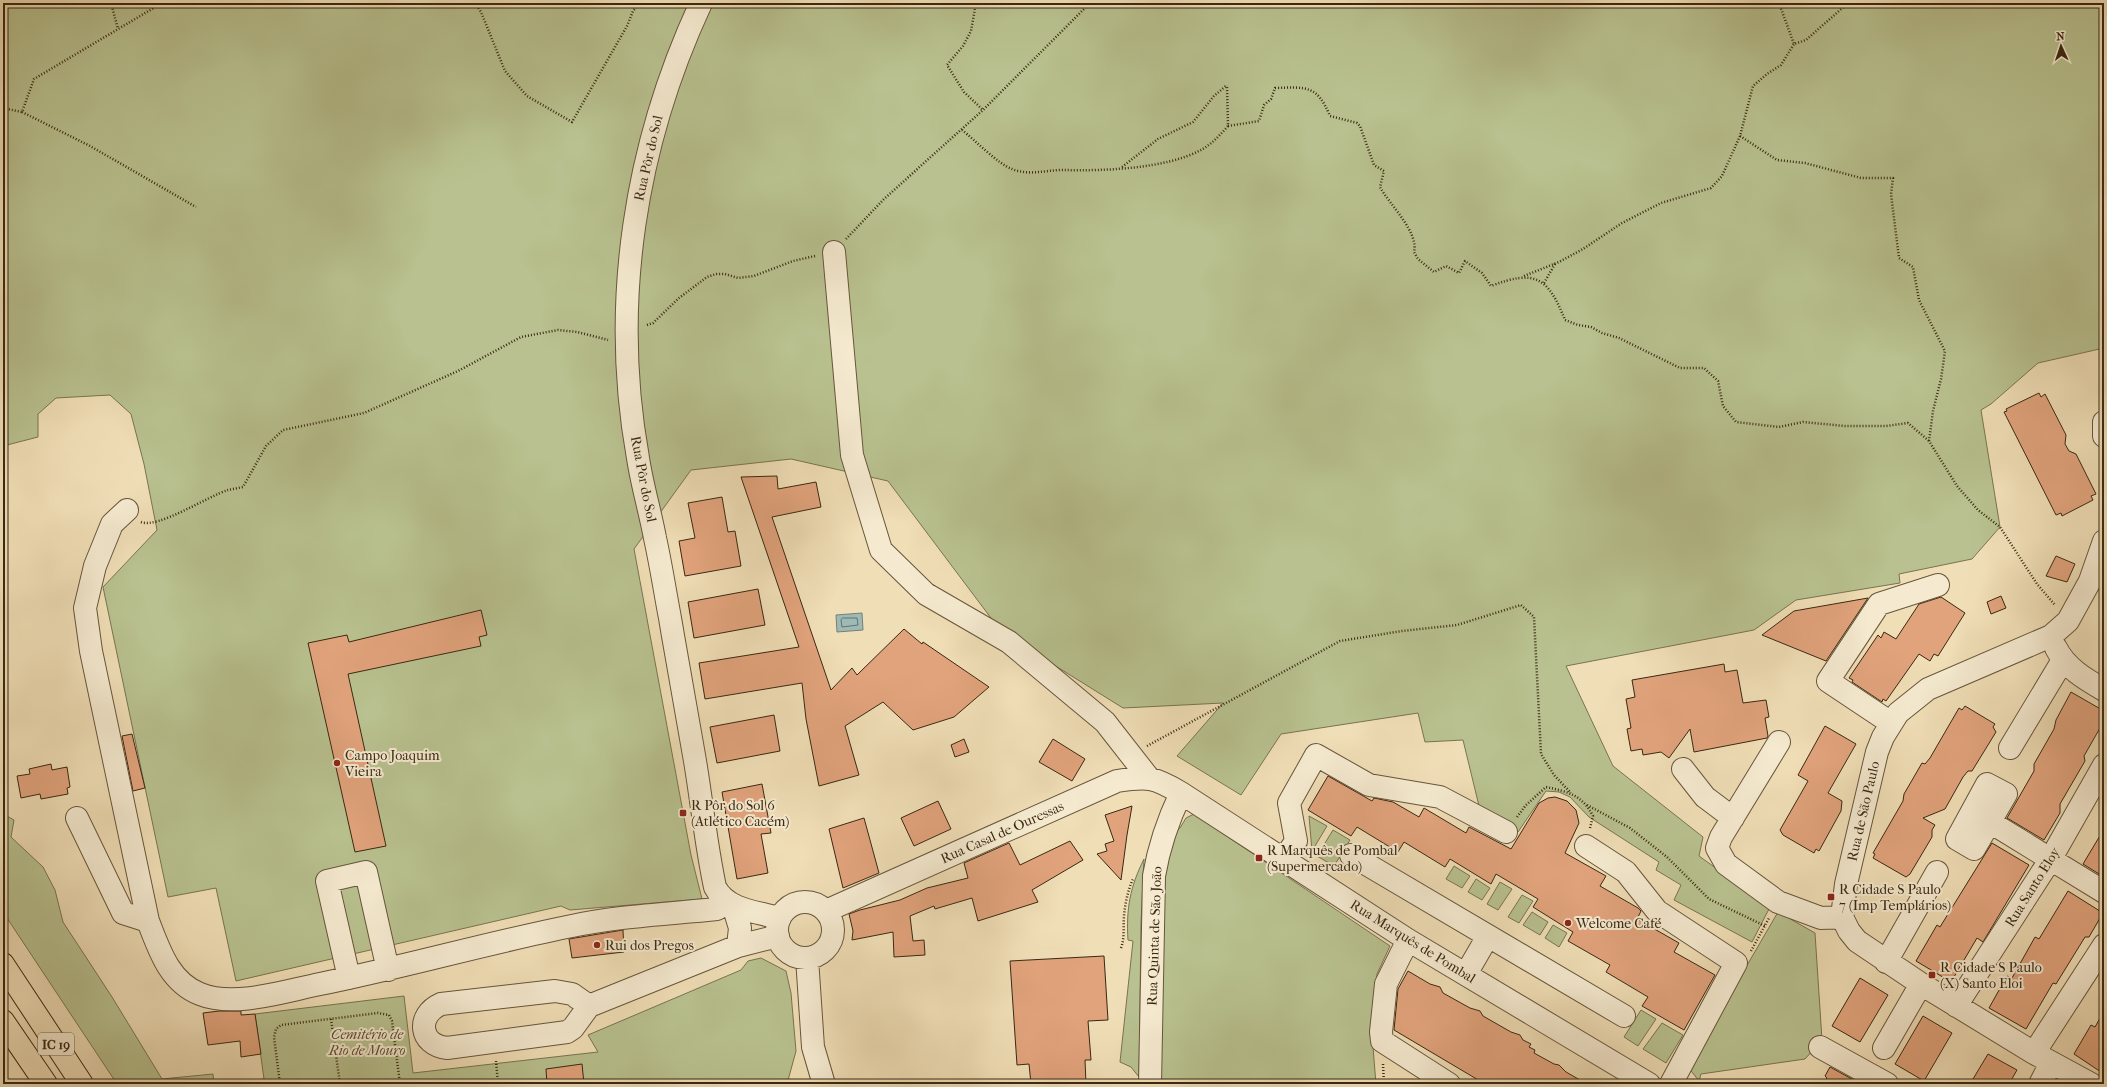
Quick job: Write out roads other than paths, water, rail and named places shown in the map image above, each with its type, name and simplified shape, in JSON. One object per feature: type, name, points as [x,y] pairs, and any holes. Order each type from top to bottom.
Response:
[{"type":"highway","name":"IC 19","points":[[3,964],[82,1084]]},
{"type":"highway","name":"IC 19","points":[[3,1021],[46,1084]]},
{"type":"street","name":"Rua Pôr do Sol","points":[[701,3],[685,38],[662,98],[646,158],[630,254],[627,334],[630,399],[638,458],[656,539],[695,760],[711,868],[718,892],[731,904]]},
{"type":"street","points":[[834,252],[852,455],[881,550],[926,594],[1009,642],[1105,722],[1148,777]]},
{"type":"street","points":[[2104,422],[2104,436]]},
{"type":"street","points":[[127,510],[112,524],[95,566],[85,608],[91,652],[148,921],[161,954],[170,971],[184,984],[199,994],[227,1000],[252,998],[388,970],[573,926],[717,909],[731,904],[779,927]]},
{"type":"street","name":"Rua de São Paulo","points":[[1842,917],[1846,884],[1859,821],[1877,752],[1891,723],[1908,704],[1928,689],[2051,636],[2068,621],[2090,581],[2104,541]]},
{"type":"street","points":[[1891,723],[1828,681],[1879,604],[1938,585]]},
{"type":"street","points":[[2051,636],[2062,660],[2086,680],[2104,690]]},
{"type":"street","points":[[2010,748],[2062,660]]},
{"type":"street","points":[[1779,742],[1721,837],[1717,848],[1726,864],[1778,902],[1821,918],[1842,917],[1848,931],[1857,941],[1886,962],[2042,1058],[2091,1084]]},
{"type":"street","points":[[1284,859],[1296,840],[1289,803],[1316,755],[1369,785],[1440,797],[1506,832]]},
{"type":"street","name":"Rua Santo Eloy","points":[[1956,1006],[2050,860],[2104,765]]},
{"type":"street","points":[[1683,769],[1705,797],[1733,818]]},
{"type":"street","name":"Rua Casal de Ouressas","points":[[826,911],[1117,781],[1148,777],[1160,781],[1181,792]]},
{"type":"street","name":"Rua Marquês de Pombal","points":[[1181,792],[1408,940],[1649,1084]]},
{"type":"street","name":"Rua Quinta de São João","points":[[1150,1084],[1154,876],[1160,845],[1181,792]]},
{"type":"street","points":[[77,818],[123,913],[148,921]]},
{"type":"street","points":[[1990,822],[2104,892]]},
{"type":"street","points":[[1586,846],[1626,872],[1657,910],[1736,963],[1671,1084]]},
{"type":"street","points":[[1351,854],[1624,1016]]},
{"type":"street","points":[[349,978],[327,881],[366,872],[388,970]]},
{"type":"street","points":[[1886,962],[1937,872]]},
{"type":"street","points":[[801,902],[819,905],[826,911],[831,919],[832,937],[823,951],[807,958],[798,957],[783,947],[779,927],[788,907],[801,902]]},
{"type":"street","points":[[731,904],[740,928],[738,946]]},
{"type":"street","points":[[589,1006],[572,994],[555,990],[440,1004],[428,1012],[424,1020],[426,1037],[431,1043],[438,1047],[447,1048],[567,1032],[573,1028],[589,1006],[738,946],[779,927]]},
{"type":"street","points":[[1466,974],[1488,936]]},
{"type":"street","points":[[1408,940],[1386,984],[1381,1032],[1382,1042],[1449,1084]]},
{"type":"street","points":[[2040,1084],[2042,1058],[2104,946]]},
{"type":"street","points":[[807,958],[813,1046],[823,1081]]},
{"type":"street","points":[[1884,1048],[1921,984]]},
{"type":"street","points":[[1820,1047],[1883,1083]]},
{"type":"water","points":[[862,613],[863,630],[837,632],[836,615]]},
{"type":"place","name":"Campo Joaquim Vieira","points":[[337,763]]},
{"type":"place","name":"R Pôr do Sol 6 (Atlético Cacém)","points":[[683,813]]},
{"type":"place","name":"R Marquês de Pombal (Supermercado)","points":[[1259,858]]},
{"type":"place","name":"R Cidade S Paulo 7 (Imp Templários)","points":[[1831,897]]},
{"type":"place","name":"Welcome Café","points":[[1568,923]]},
{"type":"place","name":"Rui dos Pregos","points":[[597,945]]},
{"type":"place","name":"R Cidade S Paulo (X) Santo Eloi","points":[[1932,975]]},
{"type":"park label","name":"Cemitério de Rio de Mouro","points":[[367,1042]]}]
